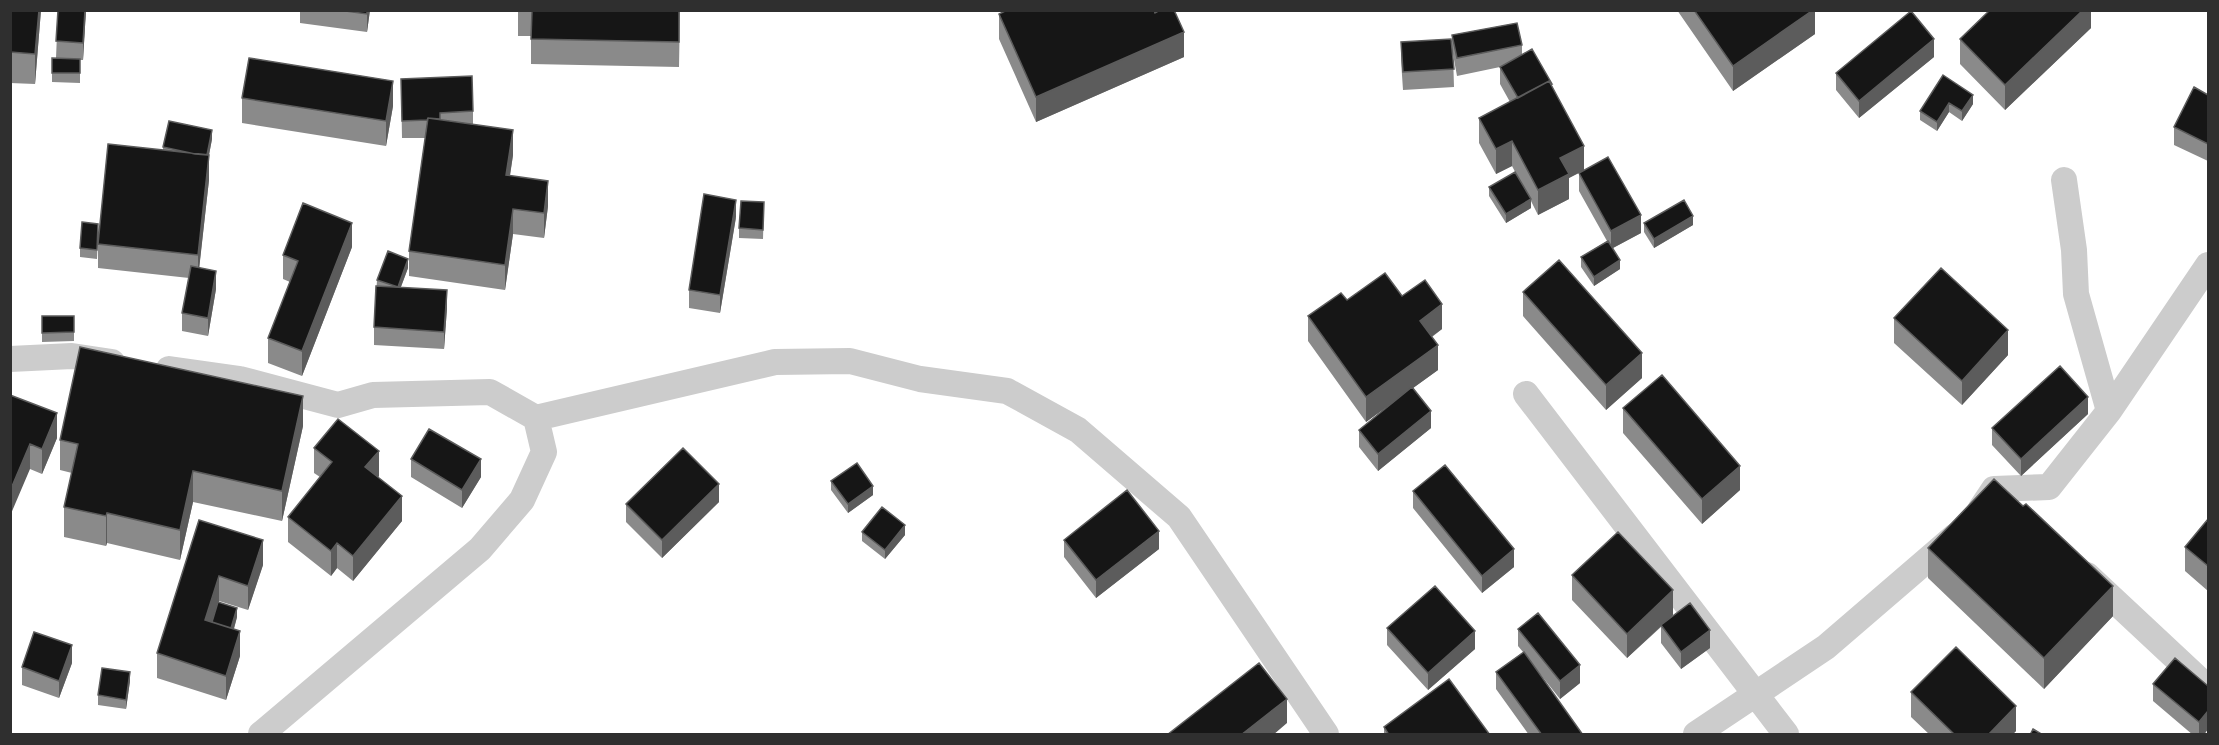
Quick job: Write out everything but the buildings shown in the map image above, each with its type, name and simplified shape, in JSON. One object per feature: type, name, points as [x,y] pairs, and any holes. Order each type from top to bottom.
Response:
[{"type":"street","points":[[2064,180],[2074,250],[2076,294],[2109,411]]},
{"type":"street","points":[[1995,489],[2049,487],[2109,411],[2208,265]]},
{"type":"street","points":[[10,359],[72,356],[240,379],[338,405],[373,395],[490,392],[536,418],[775,362],[850,361],[920,379],[1007,392],[1078,430],[1179,517],[1326,735]]},
{"type":"street","points":[[1526,394],[1786,735]]},
{"type":"street","points":[[261,735],[480,549],[522,500],[544,452],[536,418]]},
{"type":"street","points":[[1696,735],[1826,647],[1974,519],[1995,489]]},
{"type":"street","points":[[1995,489],[2020,513]]},
{"type":"street","points":[[2072,561],[2208,688]]}]
